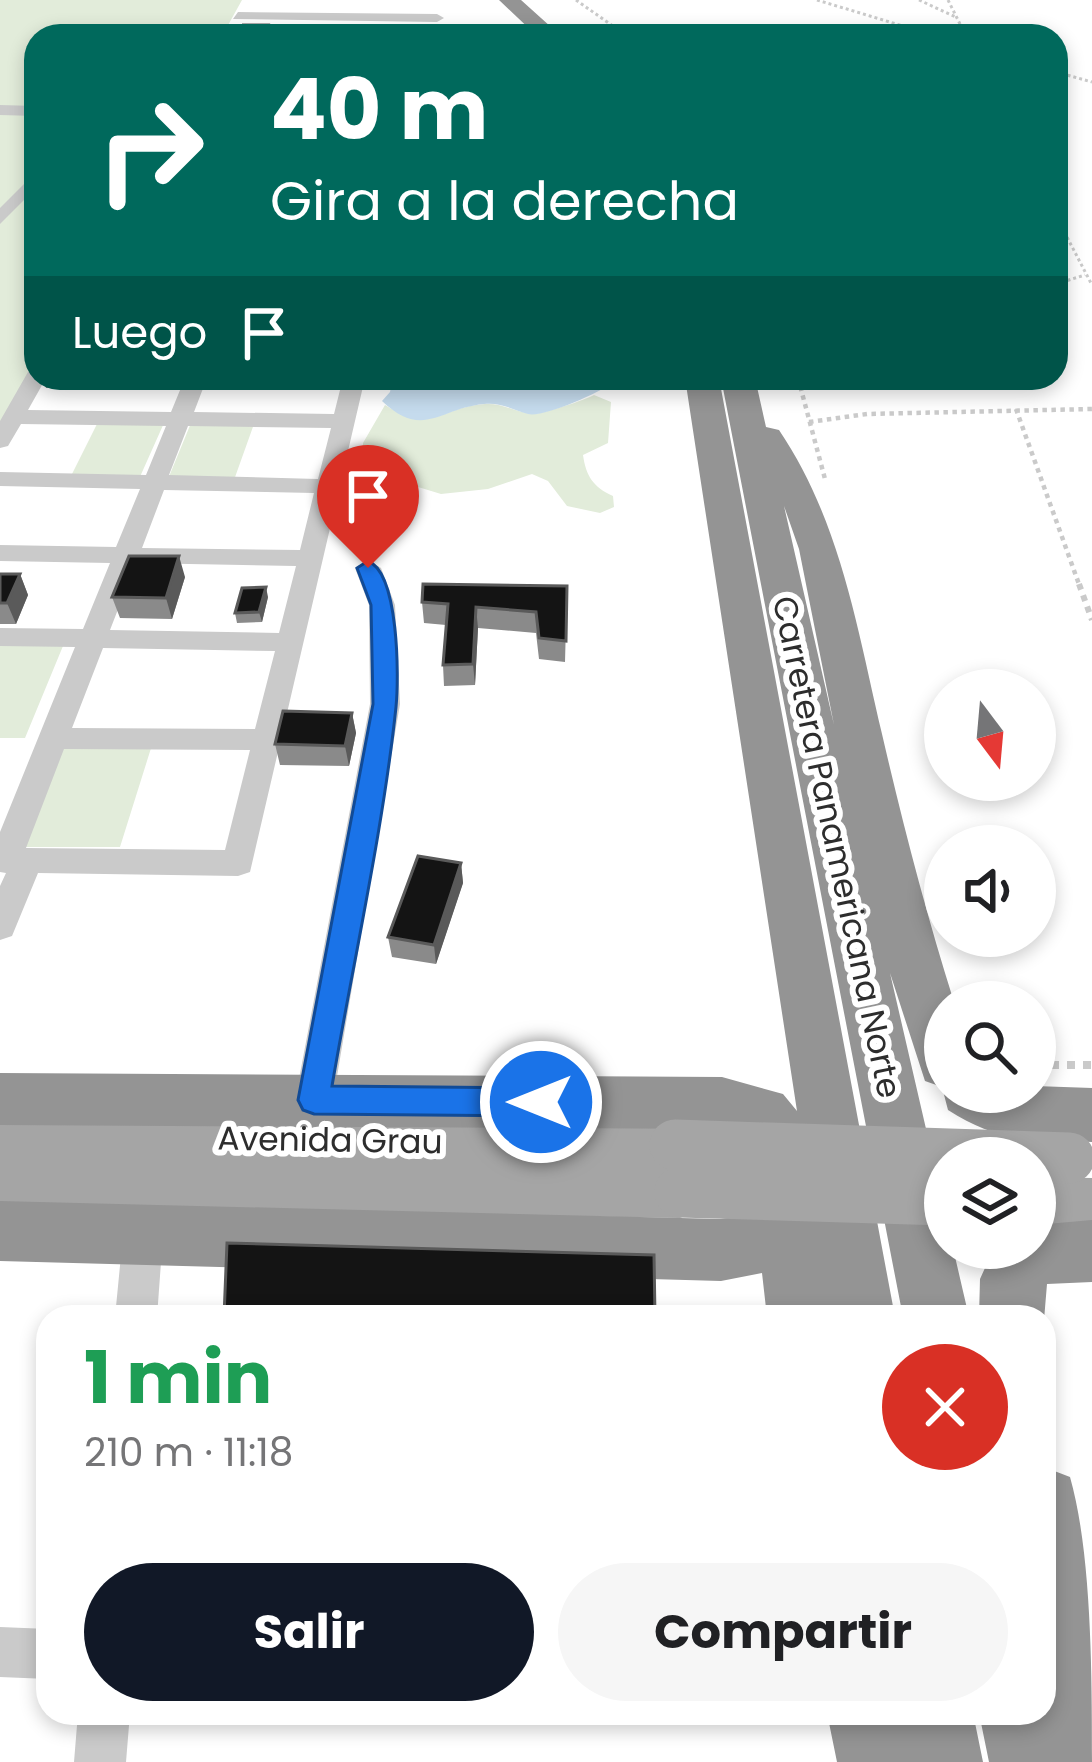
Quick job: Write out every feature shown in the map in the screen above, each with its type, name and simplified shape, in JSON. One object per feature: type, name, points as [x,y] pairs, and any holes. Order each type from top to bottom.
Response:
[{"type":"highway","points":[[509,0],[548,24]]},
{"type":"highway","name":"Carretera Panamericana Norte","points":[[728,390],[860,1305]]},
{"type":"highway","name":"Carretera Panamericana Norte","points":[[728,390],[933,1305]]},
{"type":"highway","points":[[731,390],[795,485],[818,549],[891,885],[924,994]]},
{"type":"highway","points":[[0,1099],[722,1103],[762,1112],[775,1127],[790,1226],[781,1239],[722,1250],[0,1231]]},
{"type":"highway","points":[[1000,1113],[1059,1212]]},
{"type":"highway","points":[[781,1239],[792,1259],[798,1305]]},
{"type":"highway","points":[[1056,1644],[1066,1762]]},
{"type":"highway","points":[[870,1725],[878,1762]]},
{"type":"highway","points":[[935,1725],[942,1762]]},
{"type":"highway","points":[[1022,1725],[1030,1762]]},
{"type":"main road","name":"Avenida Grau","points":[[0,1135],[678,1169],[1059,1212]]},
{"type":"main road","name":"Avenida Grau","points":[[0,1182],[678,1169],[924,1198]]},
{"type":"street","points":[[234,24],[248,0]]},
{"type":"street","points":[[335,24],[345,0]]},
{"type":"street","points":[[436,24],[441,0]]},
{"type":"street","points":[[238,16],[437,18]]},
{"type":"street","points":[[0,219],[24,191]]},
{"type":"street","points":[[0,441],[29,390]]},
{"type":"street","points":[[0,926],[11,860],[53,737],[191,390]]},
{"type":"street","points":[[11,860],[238,863],[351,390]]},
{"type":"street","points":[[13,417],[343,421]]},
{"type":"street","points":[[0,479],[328,486]]},
{"type":"street","points":[[0,553],[311,558]]},
{"type":"street","points":[[314,1100],[385,704],[382,605],[368,568]]},
{"type":"street","points":[[0,637],[292,642]]},
{"type":"street","points":[[53,737],[267,740]]},
{"type":"street","points":[[137,1305],[143,1235]]},
{"type":"street","points":[[0,1652],[36,1654]]},
{"type":"street","points":[[100,1762],[103,1725]]},
{"type":"path","points":[[575,0],[609,24]]},
{"type":"path","points":[[817,0],[896,24]]},
{"type":"path","points":[[919,0],[956,16]]},
{"type":"path","points":[[948,0],[960,24]]},
{"type":"path","points":[[1068,238],[1092,285]]},
{"type":"path","points":[[1068,282],[1085,278],[1086,272]]},
{"type":"path","points":[[1016,409],[1092,620]]},
{"type":"path","points":[[809,422],[867,414],[1092,409]]},
{"type":"path","points":[[1056,1080],[1092,1065]]},
{"type":"green space","points":[[0,0],[242,0],[229,24],[24,24],[24,385],[0,428]]},
{"type":"green space","points":[[594,395],[611,402],[608,443],[583,455],[592,480],[613,496],[614,507],[600,513],[567,506],[548,481],[532,474],[488,489],[441,494],[418,487],[377,494],[363,480],[363,443],[385,405],[426,419],[485,404],[531,414]]},
{"type":"green space","points":[[98,422],[164,423],[139,479],[70,478]]},
{"type":"green space","points":[[191,423],[254,424],[234,480],[168,479]]},
{"type":"green space","points":[[0,646],[63,646],[25,738],[0,738]]},
{"type":"green space","points":[[63,744],[152,745],[120,847],[25,847]]},
{"type":"water","points":[[601,390],[535,414],[484,404],[421,420],[396,412],[382,401],[390,392]]},
{"type":"building","points":[[129,556],[179,556],[166,598],[112,597]]},
{"type":"building","points":[[0,574],[20,574],[7,603],[0,603]]},
{"type":"building","points":[[423,584],[567,586],[566,641],[539,638],[536,612],[476,607],[473,664],[443,665],[448,604],[422,602]]},
{"type":"building","points":[[266,587],[259,612],[235,613],[242,588]]},
{"type":"building","points":[[283,711],[352,713],[345,746],[275,744]]},
{"type":"building","points":[[418,856],[461,863],[434,945],[388,937]]},
{"type":"building","points":[[227,1243],[654,1255],[655,1305],[224,1305]]},
{"type":"route","points":[[368,568],[381,593],[385,704],[366,787],[314,1100],[541,1102]]}]
